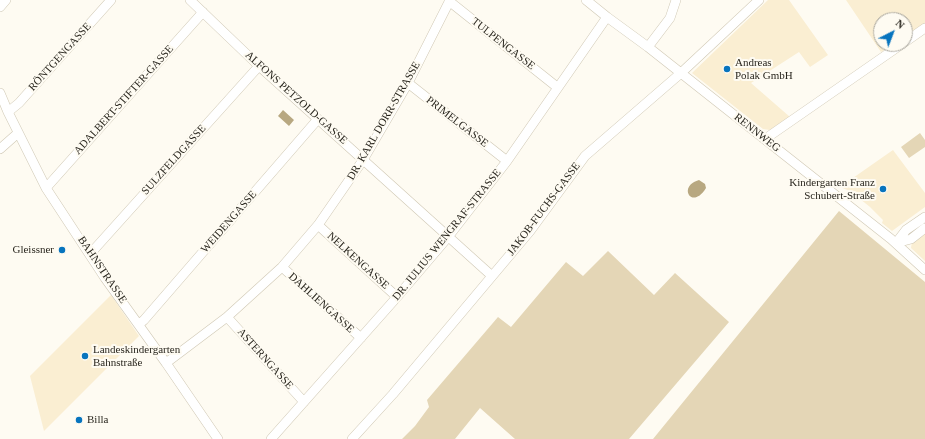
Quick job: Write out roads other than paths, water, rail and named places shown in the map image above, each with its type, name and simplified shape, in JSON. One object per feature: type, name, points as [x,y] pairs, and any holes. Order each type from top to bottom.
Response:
[{"type":"street","points":[[0,7],[6,0]]},
{"type":"street","name":"RÖNTGENGASSE","points":[[8,112],[19,102],[111,0]]},
{"type":"street","name":"ALFONS PETZOLD-GASSE","points":[[190,0],[259,66],[492,276]]},
{"type":"street","name":"RENNWEG","points":[[586,0],[648,47],[896,243],[925,270]]},
{"type":"street","points":[[648,47],[670,18],[676,0]]},
{"type":"street","name":"JAKOB-FUCHS-GASSE","points":[[352,439],[393,394],[530,231],[585,156],[681,73],[759,0]]},
{"type":"street","name":"DR. KARL DORR-STRASSE","points":[[166,363],[227,316],[282,268],[318,226],[363,160],[408,83],[450,1]]},
{"type":"street","name":"TULPENGASSE","points":[[450,1],[557,87]]},
{"type":"street","name":"ADALBERT-STIFTER-GASSE","points":[[46,188],[203,12]]},
{"type":"street","name":"DR. JULIUS WENGRAF-STRASSE","points":[[271,439],[448,237],[507,161],[607,17]]},
{"type":"street","points":[[913,36],[925,28]]},
{"type":"street","points":[[765,139],[890,52]]},
{"type":"street","name":"SULZFELDGASSE","points":[[90,254],[259,66]]},
{"type":"street","name":"PRIMELGASSE","points":[[408,83],[507,161]]},
{"type":"street","name":"BAHNSTRASSE","points":[[0,93],[18,133],[46,188],[106,278],[218,439]]},
{"type":"street","name":"WEIDENGASSE","points":[[139,324],[318,119]]},
{"type":"street","points":[[0,149],[18,133]]},
{"type":"street","points":[[896,243],[906,230],[925,217]]},
{"type":"street","name":"NELKENGASSE","points":[[318,226],[397,297]]},
{"type":"street","points":[[896,243],[911,239],[925,228]]},
{"type":"street","name":"DAHLIENGASSE","points":[[282,268],[361,338]]},
{"type":"street","name":"ASTERNGASSE","points":[[227,316],[304,402]]},
{"type":"place","name":"Andreas Polak GmbH","points":[[727,69]]},
{"type":"place","name":"Kindergarten Franz Schubert-Straße","points":[[883,189]]},
{"type":"place","name":"Gleissner","points":[[62,250]]},
{"type":"place","name":"Landeskindergarten Bahnstraße","points":[[85,356]]},
{"type":"place","name":"Billa","points":[[79,420]]}]
